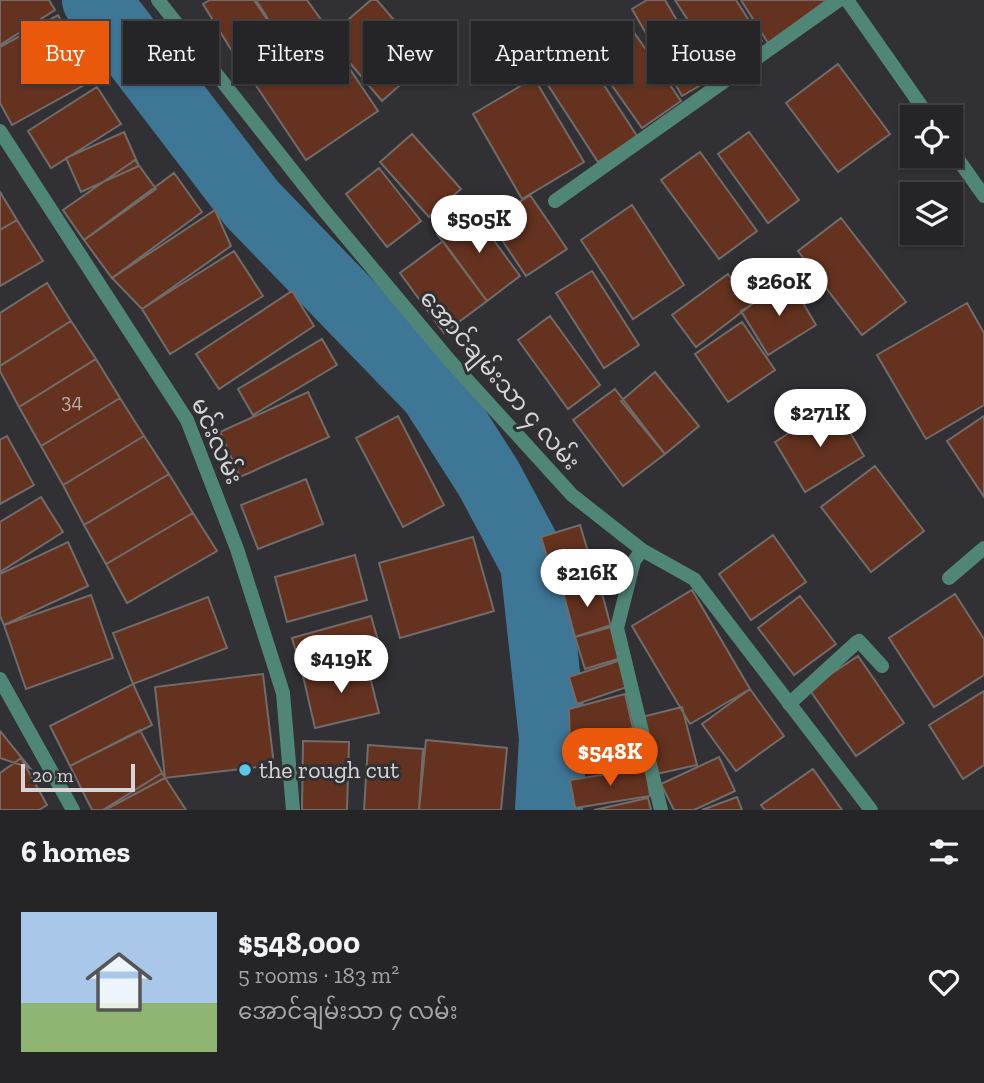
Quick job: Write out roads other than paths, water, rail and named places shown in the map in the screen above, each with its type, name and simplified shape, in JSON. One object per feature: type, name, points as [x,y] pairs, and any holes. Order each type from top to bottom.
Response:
[{"type":"street","name":"အောင်ချမ်းသာ ၄ လမ်း","points":[[158,0],[322,208],[450,361],[572,495],[642,550],[694,579],[871,810]]},
{"type":"street","points":[[555,201],[839,0]]},
{"type":"street","points":[[847,0],[921,105]]},
{"type":"street","name":"မင်းလမ်း","points":[[0,131],[187,420],[237,549],[283,692],[293,810]]},
{"type":"street","points":[[963,166],[984,196]]},
{"type":"street","points":[[949,578],[984,548]]},
{"type":"street","points":[[642,550],[634,561],[617,628],[661,810]]},
{"type":"street","points":[[789,704],[859,641],[882,666]]},
{"type":"street","points":[[0,679],[74,810]]},
{"type":"waterway","points":[[96,0],[252,204],[433,391],[489,479],[534,563],[553,738],[549,810]]},
{"type":"place","name":"the rough cut","points":[[245,770]]}]
